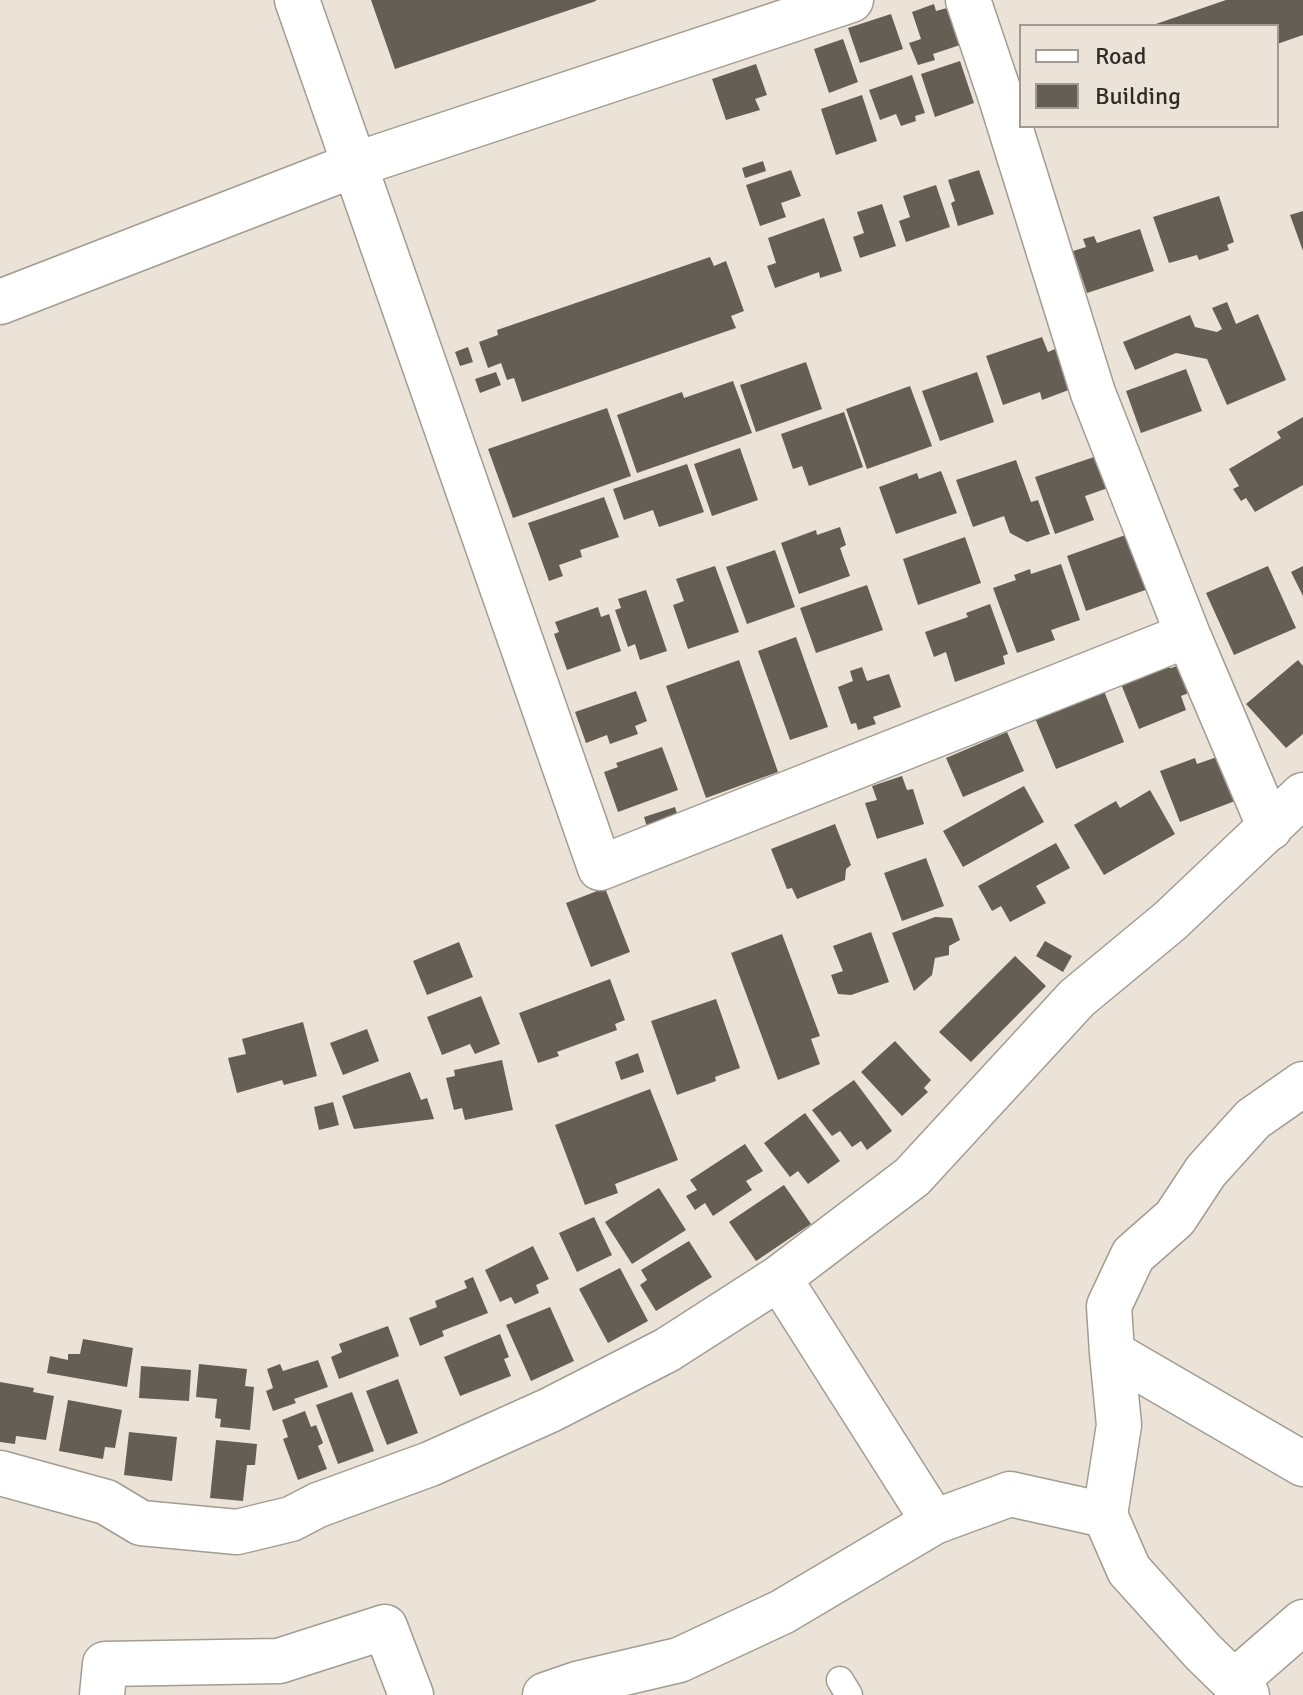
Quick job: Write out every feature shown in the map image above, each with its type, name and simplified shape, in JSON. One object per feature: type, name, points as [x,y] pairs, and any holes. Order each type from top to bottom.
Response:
[{"type":"street","points":[[297,0],[600,868],[1188,635]]},
{"type":"street","points":[[0,302],[354,165],[851,0]]},
{"type":"street","points":[[968,0],[1093,393],[1188,635],[1270,828]]},
{"type":"street","points":[[0,1473],[106,1502],[141,1523],[237,1532],[291,1519],[318,1505],[430,1464],[550,1410],[667,1350],[779,1278],[912,1177],[1077,998],[1170,921],[1303,795]]},
{"type":"street","points":[[1303,1084],[1253,1119],[1206,1171],[1175,1218],[1133,1255],[1109,1306],[1119,1425],[1105,1515],[1129,1570],[1203,1652],[1241,1688],[1303,1622]]},
{"type":"street","points":[[779,1278],[934,1522]]},
{"type":"street","points":[[1112,1353],[1303,1464]]},
{"type":"street","points":[[545,1695],[577,1684],[679,1660],[782,1612],[934,1522],[1010,1494],[1105,1515]]},
{"type":"street","points":[[102,1695],[105,1664],[279,1661],[385,1627],[411,1695]]},
{"type":"building","points":[[371,0],[596,0],[596,1],[395,69]]},
{"type":"building","points":[[1226,0],[1303,0],[1303,35],[1279,43],[1279,24],[1156,24]]},
{"type":"building","points":[[934,4],[936,11],[947,8],[960,45],[933,54],[935,60],[918,65],[909,43],[921,39],[912,12]]},
{"type":"building","points":[[891,14],[903,49],[860,63],[848,28]]},
{"type":"building","points":[[843,39],[858,82],[829,93],[814,49]]},
{"type":"building","points":[[960,61],[974,103],[935,117],[921,74]]},
{"type":"building","points":[[756,64],[767,95],[755,99],[760,110],[726,120],[712,79]]},
{"type":"building","points":[[912,75],[925,113],[915,116],[916,121],[901,126],[896,114],[880,120],[869,90]]},
{"type":"building","points":[[862,95],[877,141],[836,155],[821,109]]},
{"type":"building","points":[[763,161],[766,171],[745,178],[742,168]]},
{"type":"building","points":[[791,170],[801,196],[781,203],[786,217],[760,226],[746,185]]},
{"type":"building","points":[[979,170],[994,214],[958,226],[948,180]]},
{"type":"building","points":[[936,185],[950,227],[906,242],[899,221],[910,217],[903,196]]},
{"type":"building","points":[[1219,196],[1234,242],[1227,245],[1229,250],[1199,260],[1197,255],[1169,263],[1153,217]]},
{"type":"building","points":[[882,204],[896,246],[860,258],[853,237],[864,233],[857,212]]},
{"type":"building","points":[[1303,211],[1303,251],[1290,215]]},
{"type":"building","points":[[824,218],[842,271],[820,278],[819,272],[775,288],[767,266],[776,263],[768,238]]},
{"type":"building","points":[[1140,229],[1154,271],[1087,293],[1073,251],[1086,247],[1083,239],[1094,236],[1097,243]]},
{"type":"building","points":[[710,257],[714,266],[726,261],[744,311],[731,316],[736,328],[522,402],[514,378],[507,380],[501,363],[488,368],[479,342],[498,335],[497,330]]},
{"type":"building","points":[[1227,302],[1236,324],[1258,314],[1286,380],[1227,405],[1207,359],[1176,353],[1135,370],[1123,342],[1190,315],[1195,327],[1217,332],[1222,329],[1212,308]]},
{"type":"building","points":[[1042,337],[1048,352],[1060,347],[1074,388],[1042,400],[1040,392],[1003,405],[986,356]]},
{"type":"building","points":[[468,347],[473,362],[460,366],[455,352]]},
{"type":"building","points":[[806,362],[822,409],[756,432],[740,385]]},
{"type":"building","points":[[1186,369],[1202,411],[1141,433],[1126,391]]},
{"type":"building","points":[[496,372],[501,385],[480,393],[475,379]]},
{"type":"building","points":[[977,372],[994,422],[940,441],[922,391]]},
{"type":"building","points":[[733,381],[752,433],[637,473],[617,415],[682,392],[684,398]]},
{"type":"building","points":[[910,386],[932,446],[867,469],[846,409]]},
{"type":"building","points":[[607,408],[631,476],[513,518],[488,449]]},
{"type":"building","points":[[844,412],[863,467],[809,486],[802,466],[793,469],[781,434]]},
{"type":"building","points":[[1303,417],[1303,485],[1255,512],[1246,498],[1241,501],[1233,489],[1239,486],[1229,469],[1281,438],[1277,432]]},
{"type":"building","points":[[740,448],[758,500],[712,516],[694,464]]},
{"type":"building","points":[[1097,456],[1108,488],[1085,496],[1094,520],[1055,534],[1035,477]]},
{"type":"building","points":[[1016,460],[1031,502],[1038,500],[1050,534],[1027,542],[1010,533],[1004,516],[973,527],[956,480]]},
{"type":"building","points":[[687,464],[704,512],[659,527],[653,510],[624,520],[613,489]]},
{"type":"building","points":[[941,471],[957,513],[896,534],[879,487],[917,473],[919,479]]},
{"type":"building","points":[[604,497],[619,537],[580,550],[582,557],[559,565],[563,576],[549,581],[528,523]]},
{"type":"building","points":[[840,527],[846,545],[840,548],[850,576],[799,594],[781,543],[816,530],[817,535]]},
{"type":"building","points":[[1131,533],[1151,588],[1086,611],[1067,556]]},
{"type":"building","points":[[965,537],[981,583],[918,605],[903,559]]},
{"type":"building","points":[[775,550],[795,607],[747,624],[726,567]]},
{"type":"building","points":[[1061,564],[1080,620],[1051,630],[1055,640],[1017,653],[993,588],[1016,580],[1014,575],[1030,569],[1031,574]]},
{"type":"building","points":[[715,566],[739,632],[688,649],[673,605],[684,601],[676,579]]},
{"type":"building","points":[[1268,566],[1296,628],[1234,655],[1206,593]]},
{"type":"building","points":[[1303,566],[1303,596],[1291,572]]},
{"type":"building","points":[[867,585],[883,630],[816,653],[800,608]]},
{"type":"building","points":[[646,590],[667,651],[640,660],[635,644],[628,647],[615,610],[621,608],[618,599]]},
{"type":"building","points":[[990,604],[1008,654],[1003,656],[1005,664],[955,682],[946,652],[934,657],[925,632],[968,617],[966,613]]},
{"type":"building","points":[[598,607],[601,617],[609,614],[621,651],[567,670],[554,634],[559,632],[555,622]]},
{"type":"building","points":[[796,637],[828,727],[790,740],[758,651]]},
{"type":"building","points":[[739,660],[778,772],[706,798],[666,686]]},
{"type":"building","points":[[1164,660],[1167,667],[1180,665],[1191,692],[1181,696],[1186,710],[1139,729],[1121,684]]},
{"type":"building","points":[[1298,660],[1303,666],[1303,734],[1286,748],[1246,704]]},
{"type":"building","points":[[862,667],[867,681],[889,674],[901,707],[873,717],[876,724],[858,730],[856,723],[851,724],[838,687],[853,681],[850,671]]},
{"type":"building","points":[[636,691],[647,721],[635,726],[638,734],[610,744],[607,735],[586,743],[575,712]]},
{"type":"building","points":[[1104,691],[1124,742],[1056,769],[1035,718]]},
{"type":"building","points":[[1007,732],[1024,771],[963,797],[946,758]]},
{"type":"building","points":[[662,747],[678,790],[618,812],[604,772],[618,767],[616,763]]},
{"type":"building","points":[[1217,757],[1235,801],[1180,822],[1160,771],[1195,758],[1197,764]]},
{"type":"building","points":[[902,776],[907,790],[913,789],[924,824],[877,839],[865,803],[877,800],[872,786]]},
{"type":"building","points":[[1024,786],[1044,822],[963,867],[943,831]]},
{"type":"building","points":[[1150,790],[1175,834],[1104,875],[1074,825],[1116,801],[1120,808]]},
{"type":"building","points":[[675,807],[678,817],[647,827],[644,817]]},
{"type":"building","points":[[835,824],[851,865],[846,869],[845,880],[797,899],[792,888],[787,889],[771,849]]},
{"type":"building","points":[[1056,843],[1070,868],[1036,886],[1046,903],[1010,922],[1001,906],[992,911],[978,886]]},
{"type":"building","points":[[926,858],[944,906],[902,921],[884,873]]},
{"type":"building","points":[[605,888],[630,952],[591,967],[566,903]]},
{"type":"building","points":[[935,917],[952,918],[960,940],[949,946],[949,955],[935,958],[932,975],[914,991],[892,933]]},
{"type":"building","points":[[871,932],[889,982],[851,995],[838,994],[831,975],[843,971],[833,946]]},
{"type":"building","points":[[782,934],[820,1036],[811,1039],[820,1064],[778,1080],[731,953]]},
{"type":"building","points":[[1045,941],[1072,956],[1063,972],[1036,956]]},
{"type":"building","points":[[459,942],[473,977],[427,995],[413,961]]},
{"type":"building","points":[[1015,956],[1046,986],[971,1062],[939,1032]]},
{"type":"building","points":[[610,979],[625,1020],[615,1024],[617,1030],[557,1052],[559,1056],[538,1063],[519,1013]]},
{"type":"building","points":[[481,996],[500,1044],[475,1054],[470,1044],[442,1055],[427,1017]]},
{"type":"building","points":[[716,999],[740,1068],[715,1077],[716,1081],[677,1095],[651,1021]]},
{"type":"building","points":[[303,1022],[317,1076],[284,1085],[282,1080],[237,1093],[228,1058],[246,1054],[242,1039]]},
{"type":"building","points":[[367,1029],[379,1061],[343,1075],[330,1043]]},
{"type":"building","points":[[895,1041],[931,1080],[924,1088],[928,1092],[902,1116],[861,1072]]},
{"type":"building","points":[[638,1053],[644,1072],[621,1080],[615,1062]]},
{"type":"building","points":[[502,1060],[513,1110],[465,1120],[462,1108],[454,1110],[446,1078],[455,1076],[454,1070]]},
{"type":"building","points":[[410,1072],[421,1100],[427,1098],[434,1119],[354,1129],[342,1096]]},
{"type":"building","points":[[854,1080],[892,1131],[867,1150],[861,1141],[852,1147],[840,1131],[832,1136],[812,1110]]},
{"type":"building","points":[[650,1089],[678,1160],[615,1184],[618,1193],[585,1205],[555,1125]]},
{"type":"building","points":[[333,1102],[339,1125],[319,1130],[314,1107]]},
{"type":"building","points":[[805,1113],[840,1161],[808,1184],[798,1171],[790,1177],[764,1143]]},
{"type":"building","points":[[745,1144],[763,1171],[746,1181],[752,1190],[713,1216],[705,1203],[695,1210],[686,1196],[697,1190],[690,1180]]},
{"type":"building","points":[[784,1185],[811,1224],[756,1261],[729,1222]]},
{"type":"building","points":[[659,1188],[686,1230],[632,1264],[605,1222]]},
{"type":"building","points":[[594,1217],[612,1255],[577,1272],[559,1233]]},
{"type":"building","points":[[689,1241],[712,1277],[656,1311],[640,1285],[647,1280],[641,1270]]},
{"type":"building","points":[[533,1246],[549,1279],[536,1285],[539,1293],[515,1304],[511,1297],[500,1302],[485,1270]]},
{"type":"building","points":[[620,1268],[648,1321],[608,1343],[579,1289]]},
{"type":"building","points":[[473,1277],[488,1313],[442,1331],[444,1336],[420,1346],[409,1318],[437,1307],[435,1301],[467,1288],[464,1281]]},
{"type":"building","points":[[550,1307],[574,1361],[531,1381],[506,1325]]},
{"type":"building","points":[[388,1326],[399,1356],[339,1379],[331,1357],[342,1352],[339,1344]]},
{"type":"building","points":[[500,1334],[509,1357],[504,1359],[511,1376],[460,1396],[444,1357]]},
{"type":"building","points":[[83,1339],[133,1348],[127,1387],[47,1373],[50,1356],[68,1360],[68,1354],[80,1354]]},
{"type":"building","points":[[318,1360],[328,1387],[294,1399],[296,1403],[273,1411],[266,1391],[273,1388],[267,1369],[280,1364],[283,1371]]},
{"type":"building","points":[[199,1364],[247,1369],[245,1386],[254,1387],[250,1430],[220,1427],[221,1419],[215,1418],[217,1399],[196,1397]]},
{"type":"building","points":[[141,1366],[191,1370],[189,1401],[139,1398]]},
{"type":"building","points":[[398,1379],[418,1433],[387,1445],[366,1391]]},
{"type":"building","points":[[0,1382],[34,1388],[33,1392],[54,1396],[46,1440],[16,1436],[15,1444],[0,1442]]},
{"type":"building","points":[[352,1392],[374,1451],[338,1464],[316,1405]]},
{"type":"building","points":[[68,1400],[122,1410],[115,1448],[105,1447],[103,1459],[59,1451]]},
{"type":"building","points":[[305,1411],[311,1427],[316,1425],[323,1443],[318,1446],[327,1469],[298,1480],[283,1439],[288,1437],[282,1420]]},
{"type":"building","points":[[129,1432],[177,1437],[172,1481],[124,1475]]},
{"type":"building","points":[[216,1440],[257,1444],[255,1465],[247,1465],[243,1501],[210,1498]]}]
